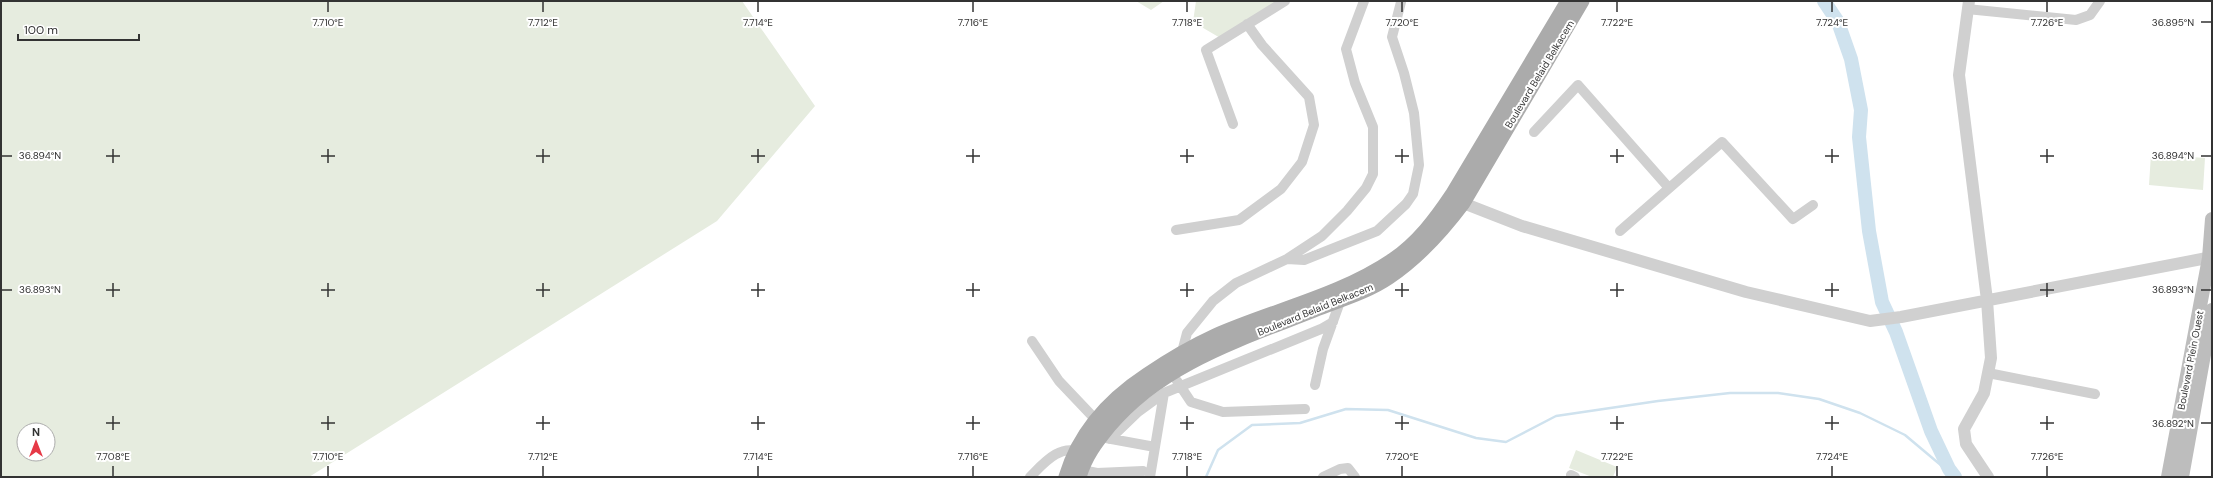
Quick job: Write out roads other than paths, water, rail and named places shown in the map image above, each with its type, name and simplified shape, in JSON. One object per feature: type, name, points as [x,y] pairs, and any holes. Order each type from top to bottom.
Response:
[{"type":"main road","name":"Boulevard Belaid Belkacem","points":[[1074,473],[1081,453],[1096,420],[1123,392],[1182,352],[1216,335],[1350,283],[1395,259],[1415,241],[1435,221],[1452,195],[1568,1]]},
{"type":"main road","name":"Boulevard Belaid Belkacem","points":[[1081,453],[1105,438],[1133,400],[1187,363],[1223,346],[1341,300],[1388,278],[1404,267],[1422,251],[1445,228],[1463,203],[1582,1]]},
{"type":"main road","name":"Boulevard Plein Ouest","points":[[2168,477],[2211,257],[2212,219]]},
{"type":"main road","name":"Boulevard Plein Ouest","points":[[2182,477],[2212,310]]},
{"type":"street","points":[[1233,124],[1206,50],[1285,1]]},
{"type":"street","points":[[1182,352],[1187,333],[1213,301],[1236,283],[1287,259],[1322,236],[1347,212],[1366,188],[1373,174],[1373,127],[1354,83],[1346,49],[1364,1]]},
{"type":"street","points":[[1287,259],[1304,260],[1377,231],[1406,204],[1413,194],[1419,165],[1414,113],[1404,73],[1392,37],[1401,1]]},
{"type":"street","points":[[1988,477],[1966,444],[1964,429],[1984,393],[1991,358],[1987,300],[1959,75],[1968,5],[2076,20],[2090,15],[2100,1]]},
{"type":"street","points":[[1176,230],[1238,220],[1281,189],[1302,162],[1314,125],[1309,97],[1262,45],[1247,24]]},
{"type":"street","points":[[1534,132],[1578,85],[1669,188]]},
{"type":"street","points":[[1620,231],[1722,142],[1793,219],[1813,205]]},
{"type":"street","points":[[1463,203],[1522,226],[1746,292],[1870,321],[1901,317],[2211,257]]},
{"type":"street","points":[[1315,386],[1323,349],[1341,300]]},
{"type":"street","points":[[1105,438],[1164,393],[1333,322]]},
{"type":"street","points":[[1032,341],[1059,381],[1096,420]]},
{"type":"street","points":[[1173,372],[1180,387],[1192,402],[1223,412],[1305,409]]},
{"type":"street","points":[[1988,373],[2095,394]]},
{"type":"street","points":[[1074,473],[1147,474],[1155,447],[1164,393]]},
{"type":"street","points":[[1105,438],[1155,447]]},
{"type":"street","points":[[1030,477],[1059,452],[1081,453]]},
{"type":"street","points":[[1323,477],[1340,469],[1348,468],[1355,477]]},
{"type":"waterway","points":[[1824,1],[1838,22],[1851,59],[1861,110],[1859,137],[1869,231],[1882,302],[1896,332],[1931,431],[1949,469],[1955,477]]},
{"type":"waterway","points":[[1206,477],[1218,450],[1252,425],[1300,423],[1346,409],[1388,410],[1476,438],[1506,442],[1556,416],[1658,401],[1730,393],[1778,393],[1819,399],[1860,413],[1905,435],[1955,477]]}]
